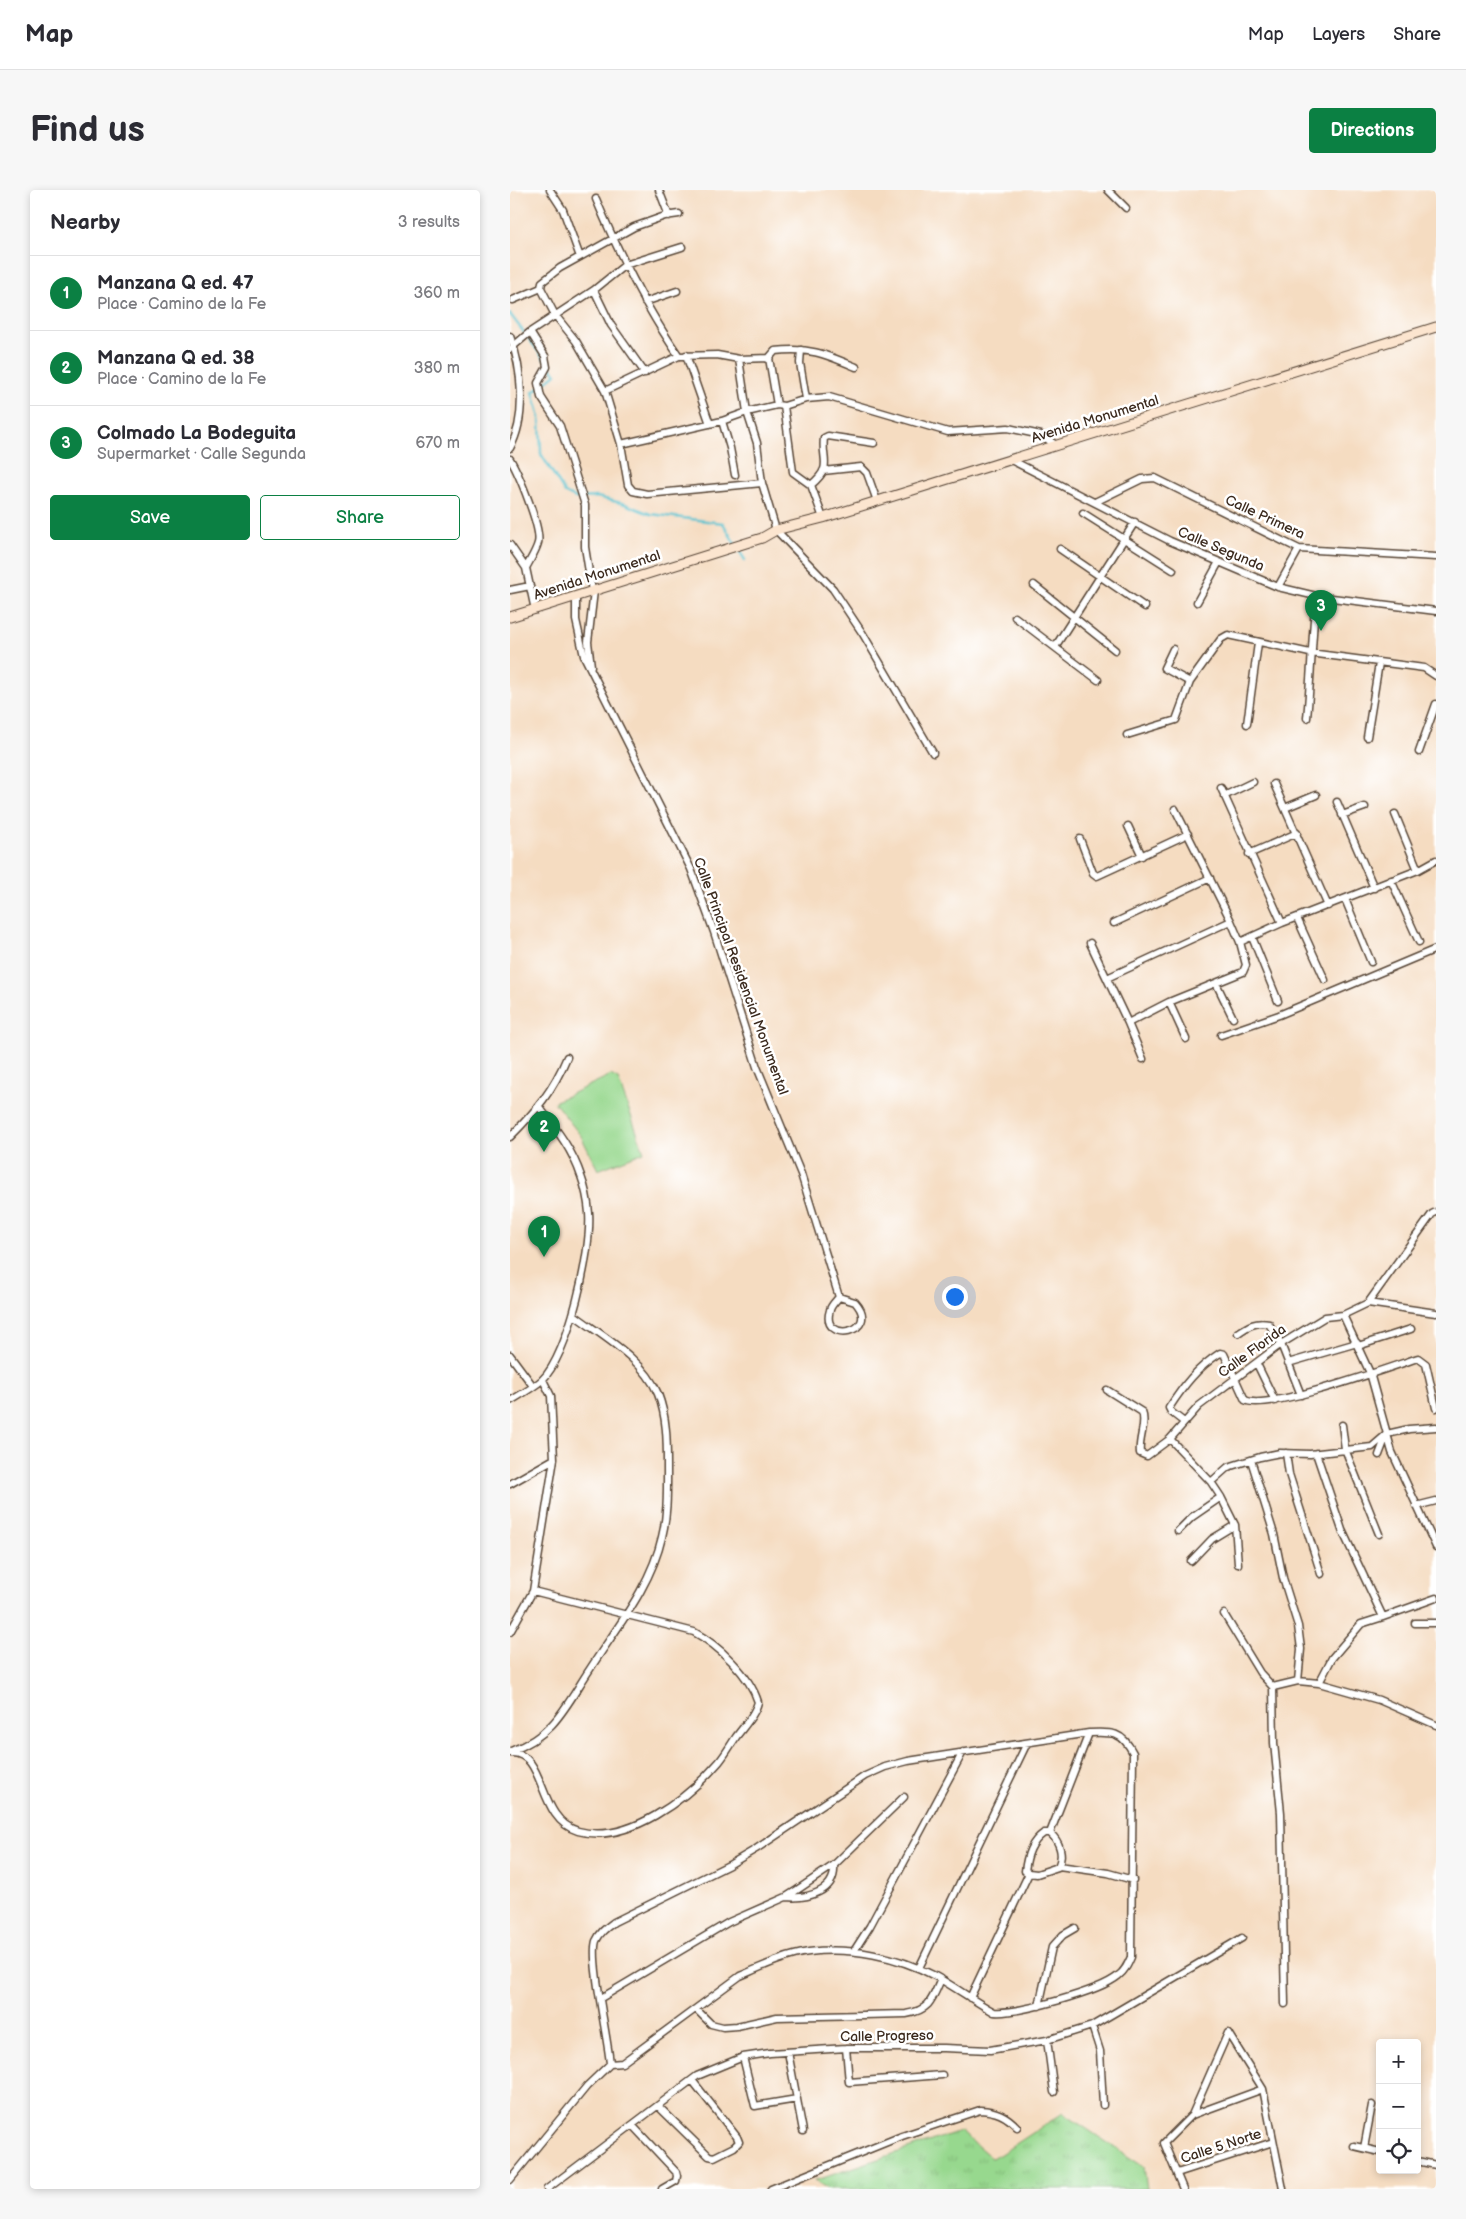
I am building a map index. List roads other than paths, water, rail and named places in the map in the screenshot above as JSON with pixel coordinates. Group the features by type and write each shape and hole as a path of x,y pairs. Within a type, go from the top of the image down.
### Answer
{"main road":[{"name":"Avenida Monumental","path":"510,617 762,538 776,530 823,518 1012,460 1436,327"}],"street":[{"path":"550,190 563,210 580,257"},
{"path":"659,190 669,216"},
{"path":"1108,190 1126,208"},
{"path":"596,199 625,265 655,321 683,355 710,424"},
{"path":"678,214 634,227 560,268 542,282 541,288 555,315 576,341 605,391 621,444 628,485 633,491 647,494 762,482"},
{"path":"513,346 529,332 594,290 625,265 682,246"},
{"path":"513,300 541,288"},
{"path":"594,290 611,325 645,373"},
{"path":"645,302 677,291"},
{"name":"Calle Principal Residencial Monumental","path":"529,332 545,356 547,367 538,383 541,397 560,426 585,504 585,547 593,591 589,625 589,655 592,675"},
{"path":"510,336 513,346 520,409 517,436 510,448"},
{"path":"801,350 800,363 806,399"},
{"path":"823,518 811,485 793,472 770,358 775,351 816,351 856,367"},
{"path":"605,391 683,355 716,355 739,359 770,358"},
{"path":"739,359 747,412 757,444 762,482 776,530 833,589 863,634 933,753"},
{"path":"621,444 722,421 747,412 806,399 829,397 948,432 1008,428 1042,435 1056,445"},
{"path":"722,421 735,475"},
{"path":"811,485 822,476 826,460 823,444 824,438 828,436 874,443"},
{"path":"510,459 533,513 538,531 539,542 526,568"},
{"name":"Calle Segunda","path":"1012,460 1170,541 1278,587 1316,596 1436,611"},
{"path":"823,471 861,467 868,473 877,501"},
{"name":"Calle Primera","path":"1095,502 1142,479 1155,478 1299,550 1436,557"},
{"path":"1083,513 1173,570"},
{"path":"1055,647 1135,522"},
{"path":"510,545 526,568 535,610"},
{"path":"1060,549 1145,607"},
{"path":"1278,587 1299,550"},
{"path":"1197,602 1219,562"},
{"path":"1034,585 1115,650"},
{"path":"510,590 530,586"},
{"name":"Calle Principal Residencial Monumental","path":"576,596 580,643 592,675 691,869 714,932 757,1067 801,1174 838,1297"},
{"path":"1307,718 1313,664 1310,652 1316,596"},
{"path":"1015,617 1098,680"},
{"path":"577,624 589,625"},
{"path":"1127,735 1176,720 1190,682 1224,636 1228,635 1310,652 1424,668 1436,676"},
{"path":"1247,724 1258,642"},
{"path":"1173,649 1164,668 1190,682"},
{"path":"1367,737 1379,663"},
{"path":"1419,752 1436,704"},
{"path":"1224,796 1253,782"},
{"path":"1274,784 1328,906"},
{"path":"1221,788 1249,854 1282,923"},
{"path":"1285,808 1316,796"},
{"path":"1337,802 1374,888"},
{"path":"1342,815 1365,806"},
{"path":"1128,1023 1169,1002 1243,972 1246,969 1240,942 1175,809"},
{"path":"1395,814 1418,870"},
{"path":"1128,826 1142,856"},
{"path":"1249,854 1297,833"},
{"path":"1080,840 1092,873 1097,876 1188,834"},
{"path":"1240,942 1282,923 1418,870 1436,860"},
{"path":"1114,923 1210,878"},
{"path":"1391,880 1419,942"},
{"path":"1345,899 1371,962"},
{"path":"1298,918 1325,980"},
{"path":"1107,978 1230,921"},
{"path":"1252,937 1278,1000"},
{"path":"1090,943 1143,1059"},
{"path":"1222,1035 1278,1015 1436,949"},
{"path":"1216,983 1233,1018"},
{"path":"1169,1002 1186,1039"},
{"path":"510,1137 540,1108 561,1073 567,1057"},
{"path":"510,1401 543,1380 554,1363 574,1314 588,1233 589,1214 587,1200 574,1157 540,1108"},
{"name":"Calle Florida","path":"1107,1390 1142,1412 1144,1418 1140,1434 1140,1453 1147,1456 1170,1439 1199,1406 1281,1344 1325,1317 1343,1315 1368,1303 1432,1214 1436,1212"},
{"path":"838,1297 855,1302 861,1312 860,1323 852,1331 837,1330 830,1322 829,1311 838,1297"},
{"path":"1368,1303 1436,1313"},
{"path":"510,1752 536,1740 553,1725 626,1614 646,1583 662,1537 667,1511 667,1431 658,1392 647,1375 623,1352 574,1314"},
{"path":"1343,1315 1370,1374 1392,1452 1436,1548"},
{"path":"1238,1333 1250,1325 1262,1322 1269,1324 1281,1344 1301,1396"},
{"path":"1288,1363 1411,1329"},
{"path":"1184,1422 1171,1412 1169,1408 1190,1377 1202,1364 1220,1353 1224,1354 1245,1400 1249,1403 1301,1396 1418,1358 1426,1364 1436,1408"},
{"path":"510,1355 534,1386"},
{"path":"1257,1364 1275,1401"},
{"path":"510,1632 533,1590 554,1459 551,1396 543,1380"},
{"path":"1342,1425 1345,1449 1379,1534"},
{"path":"1211,1482 1228,1467 1251,1460 1286,1453 1316,1453 1372,1447 1387,1434 1409,1429 1436,1427"},
{"path":"1378,1455 1387,1434"},
{"path":"1170,1439 1211,1482 1221,1497 1235,1525 1238,1564"},
{"path":"1286,1453 1289,1474 1321,1574"},
{"path":"1316,1453 1342,1530 1383,1617"},
{"path":"510,1484 554,1459"},
{"path":"1251,1460 1274,1534 1283,1578 1298,1626 1301,1649 1298,1681"},
{"path":"1178,1530 1192,1517 1221,1497"},
{"path":"1416,1506 1436,1501"},
{"path":"1191,1561 1212,1540 1235,1525"},
{"path":"510,1752 521,1754 532,1762 548,1802 556,1816 566,1826 589,1833 625,1830 655,1816 709,1773 721,1760 756,1708 758,1702 752,1688 725,1654 710,1641 685,1630 533,1590"},
{"path":"1319,1683 1332,1658 1361,1624 1436,1598"},
{"path":"1224,1614 1260,1674 1273,1687 1274,1743 1281,1813 1285,2004"},
{"path":"1416,1623 1436,1623"},
{"path":"1273,1687 1298,1681 1319,1683 1379,1700 1436,1726"},
{"path":"510,2180 587,2086 610,2064 622,2063 740,1976 762,1967 808,1952 854,1951 891,1959 919,1968 994,2012 1006,2013 1039,2006 1107,1983 1125,1969 1131,1957 1133,1753 1128,1743 1120,1736 1110,1732 1089,1734 963,1752 908,1761 885,1767 864,1776 750,1853 614,1922 601,1931 596,1943 595,1964 610,2064"},
{"path":"1050,1833 1089,1734"},
{"path":"919,1968 1027,1743"},
{"path":"854,1951 870,1926 963,1752"},
{"path":"601,1998 729,1922 786,1897 834,1866 904,1797"},
{"path":"1029,1873 1025,1870 1032,1845 1036,1838 1044,1833 1050,1833 1056,1839 1062,1855 1059,1866"},
{"path":"786,1897 800,1899 820,1892 832,1879 834,1866"},
{"path":"1029,1873 1043,1872 1059,1866 1133,1880"},
{"path":"970,1998 1029,1873"},
{"path":"1039,2006 1052,1948 1063,1935 1075,1928"},
{"name":"Calle Progreso","path":"547,2189 692,2080 743,2057 846,2048 990,2050 1048,2040 1092,2026 1242,1938"},
{"path":"696,2009 711,2024 723,2026 737,2026 778,2018 917,2013 932,2000 941,1980"},
{"path":"1092,2026 1100,2051 1103,2105"},
{"path":"1183,2189 1164,2143 1192,2115 1228,2033 1263,2089 1282,2189"},
{"path":"1048,2040 1054,2092"},
{"path":"846,2048 849,2082 942,2075"},
{"path":"788,2052 803,2131"},
{"path":"743,2057 755,2106 797,2099"},
{"path":"658,2106 709,2156 714,2157 734,2147 739,2142 736,2137 692,2080"},
{"path":"1192,2115 1263,2089"},
{"path":"1364,2148 1372,2105"},
{"path":"771,2189 902,2136 980,2110 994,2111 1008,2117 1017,2127"},
{"path":"632,2125 676,2172 676,2181 662,2189"},
{"name":"Calle 5 Norte","path":"1177,2173 1273,2142"},
{"path":"1354,2146 1376,2151"},
{"path":"1421,2162 1436,2165"}],"waterway":[{"path":"510,314 544,359"},
{"path":"549,365 556,374 533,392 540,417 541,454 565,493 575,498 597,497 625,504 650,514 723,523 735,544"},
{"path":"738,549 745,560"}],"place":[{"name":"Colmado La Bodeguita","path":"1321,631"},
{"name":"Manzana Q ed. 38","path":"544,1152"},
{"name":"Manzana Q ed. 47","path":"544,1257"}]}
